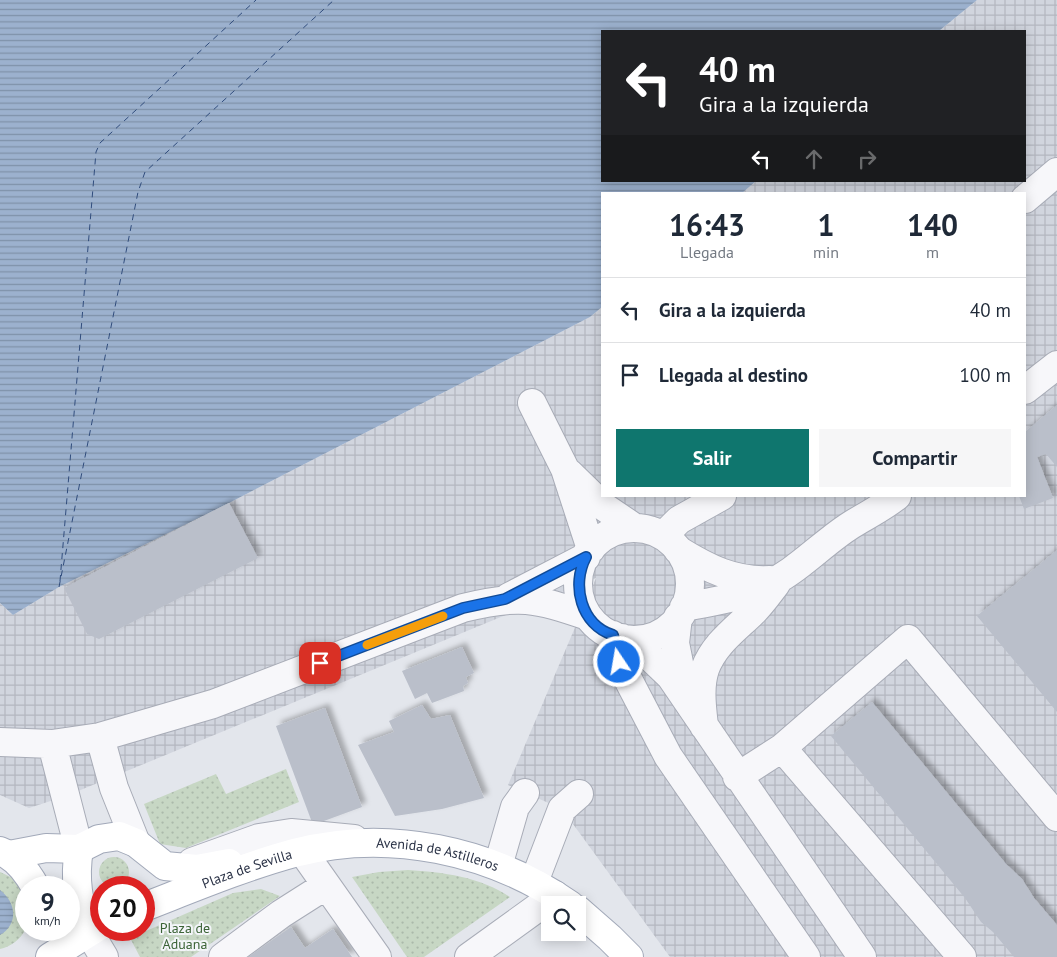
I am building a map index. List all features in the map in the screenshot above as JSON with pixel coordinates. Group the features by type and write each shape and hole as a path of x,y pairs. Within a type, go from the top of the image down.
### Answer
{"main road":[{"name":"Plaza de Sevilla","path":"4,853 46,848 79,850 109,836 126,837 152,855 214,867 269,852 298,853"},
{"name":"Avenida de Astilleros","path":"298,853 349,844 424,846 469,856 498,866 553,894"},
{"path":"79,850 75,878 80,909 90,922"},
{"name":"Plaza de Sevilla","path":"4,853 29,876"},
{"name":"Plaza de Sevilla","path":"155,903 298,853"},
{"path":"152,855 154,876"},
{"path":"586,917 629,957"},
{"path":"53,946 90,931"}],"street":[{"path":"1026,198 1057,172"},
{"path":"1026,371 1039,365 1057,351"},
{"path":"1026,389 1057,365"},
{"path":"532,404 565,469 588,553 578,578 578,591 588,616 597,626 648,655 671,677 737,777 862,957"},
{"path":"565,469 604,506 635,528"},
{"path":"670,543 679,520 720,497"},
{"path":"851,525 864,497"},
{"path":"618,637 650,637 663,632 682,612 747,594 780,577 851,525 876,512 896,497"},
{"path":"505,599 588,553 608,534 635,528 650,530 720,573 745,580 780,577"},
{"path":"670,543 688,570 690,584 675,643 679,672 688,702"},
{"path":"704,728 701,695 704,671 711,656 727,636 755,610 780,577"},
{"path":"0,742 52,744 100,737 213,704 463,608 505,599 535,599 588,616"},
{"path":"618,637 619,662 668,756 806,957"},
{"path":"737,777 782,748 908,639 1057,817"},
{"path":"100,737 110,777 152,855 291,833 337,836 375,844"},
{"path":"52,744 79,850"},
{"path":"782,748 962,957"},
{"path":"498,866 516,807 525,793"},
{"path":"469,957 553,894 562,809 579,794"},
{"path":"298,853 325,886 377,957"},
{"path":"223,957 281,914 325,886"},
{"path":"99,941 104,957"}],"shaded area":[{"path":"977,0 1057,0 1057,957 670,957 562,809 508,785 596,578 66,796 29,808 0,795 0,603 13,615 59,587 229,503 590,317 601,308 601,497 1026,497 1026,192 743,192 755,182 1026,182 1026,30 940,30"}],"green space":[{"path":"286,769 299,802 186,848 160,844 144,804 216,774 226,794"},
{"path":"108,858 120,858 128,866 128,876 100,876 100,866"},
{"path":"408,870 448,874 474,880 499,890 510,897 424,957 407,957 352,877 379,872"},
{"path":"0,872 15,880 15,941 0,949"},
{"name":"Plaza de Aduana","path":"261,889 280,896 191,957 140,957 132,941 155,941 155,927 233,893"}],"water":[{"path":"0,0 977,0 940,30 601,30 601,182 755,182 743,192 601,192 601,308 590,317 229,503 59,587 13,615 0,603"},
{"path":"0,890 12,907 13,919 6,930 0,935"}],"building":[{"path":"1057,405 1057,467 1046,454 1037,457 1053,498 1024,509 1019,497 1026,497 1026,431"},
{"path":"229,503 258,558 99,639 87,634 64,588"},
{"path":"1057,550 1057,712 977,616"},
{"path":"462,647 474,673 466,677 468,683 463,686 464,691 432,703 427,693 415,699 402,671"},
{"path":"872,702 1006,864 1022,879 1034,898 1057,925 1057,957 1014,957 993,932 981,922 965,898 831,736"},
{"path":"422,705 431,719 450,715 484,798 442,809 395,816 358,745 394,732 389,721"},
{"path":"325,708 362,807 313,825 276,726"},
{"path":"291,927 305,948 333,929 352,957 248,957"}],"ferry route":[{"path":"60,581 96,152 100,143 256,0"},
{"path":"59,587 138,192 145,172 334,0"}],"slow traffic":[{"path":"367,645 443,616"}],"route":[{"path":"320,663 463,608 505,599 586,557 578,578 578,591 582,604 588,616 597,626 613,635 619,662"}]}
